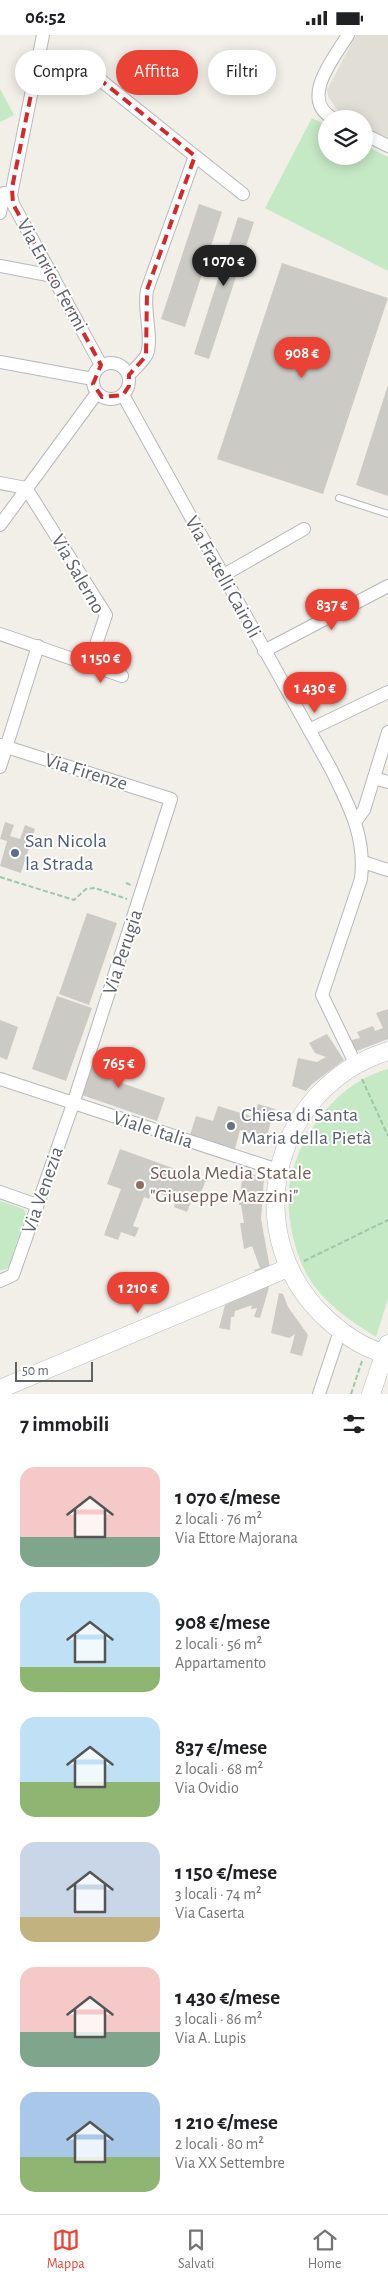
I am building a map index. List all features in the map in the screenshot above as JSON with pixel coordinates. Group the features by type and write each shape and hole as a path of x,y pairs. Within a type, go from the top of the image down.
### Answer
{"street":[{"name":"Via Enrico Fermi","path":"40,50 43,35"},
{"path":"322,110 319,106 318,90 348,35"},
{"path":"106,84 243,194"},
{"name":"Via Enrico Fermi","path":"29,95 5,194 53,276 101,365"},
{"path":"373,138 388,146"},
{"path":"129,375 120,365 108,363 101,365 95,371 93,379 97,393 109,399 122,395 129,386 129,375 146,356 149,346 145,302 147,290 195,156"},
{"path":"0,213 5,194"},
{"path":"0,266 53,276"},
{"path":"0,362 93,379"},
{"path":"0,525 97,393"},
{"name":"Via Fratelli Cairoli","path":"122,395 309,730 356,821 363,862 361,879 322,995 356,1065"},
{"path":"0,483 26,488"},
{"name":"Via Salerno","path":"26,488 106,615 89,665"},
{"path":"222,576 304,529"},
{"path":"264,651 388,587"},
{"path":"0,634 122,677"},
{"path":"0,767 3,746 38,646"},
{"path":"309,730 388,692"},
{"path":"356,821 364,810 388,732"},
{"name":"Via Firenze","path":"3,746 171,799"},
{"path":"374,778 388,782"},
{"name":"Via Perugia","path":"73,1104 171,799"},
{"path":"363,862 388,870"},
{"path":"371,1394 387,1351 366,1347 340,1331 318,1312 288,1269 278,1233 275,1202 278,1171 286,1145 298,1120 314,1099 334,1080 356,1065 388,1051"},
{"name":"Viale Italia","path":"0,1079 278,1171"},
{"name":"Via Venezia","path":"0,1281 13,1275 73,1104"},
{"path":"0,1192 37,1205"},
{"path":"0,1389 288,1269"},
{"path":"319,1394 340,1331"}],"lane":[{"path":"339,498 388,514"}],"path":[{"path":"0,877 74,900 86,889 95,888 139,903"},
{"path":"356,1065 388,1136"},
{"path":"288,1269 388,1220"},
{"path":"351,1394 366,1347"}],"highlighted area":[{"path":"38,60 88,70 195,156 147,290 146,356 129,375 129,386 123,395 102,397 93,384 101,365 13,204 12,188"}],"shaded area":[{"path":"356,35 388,35 388,139 373,131 373,110 337,110 328,96 327,90"}],"green space":[{"path":"0,89 14,115 0,122"},
{"path":"312,118 318,121 318,165 373,165 373,150 388,157 388,271 265,208"},
{"path":"388,1069 388,1299 376,1337 346,1317 328,1302 306,1273 297,1252 291,1229 289,1192 295,1163 312,1127 324,1111 353,1085"},
{"path":"0,1201 24,1209 26,1215 8,1268 0,1271"}],"building":[{"path":"199,204 222,212 185,327 161,319"},
{"path":"238,217 254,222 209,359 194,354"},
{"path":"282,263 388,298 323,494 217,459"},
{"path":"388,385 388,496 356,485"},
{"name":"San Nicola la Strada","path":"5,822 14,825 10,836 20,839 25,825 35,829 21,873 0,866 7,841 0,839"},
{"path":"87,913 117,923 89,1005 59,994"},
{"path":"57,996 92,1008 66,1081 32,1069"},
{"path":"388,1009 388,1039 354,1052 347,1041 360,1038 357,1032 373,1026 375,1031 383,1028 376,1013"},
{"path":"0,1020 18,1027 7,1060 0,1057"},
{"path":"327,1034 344,1060 312,1084 306,1091 292,1086 298,1058 317,1062 326,1057 315,1053 309,1043"},
{"path":"98,1050 125,1059 122,1068 118,1066 115,1077 111,1076 110,1079 165,1098 157,1121 82,1095"},
{"name":"Chiesa di Santa Maria della Pietà","path":"258,1104 275,1109 266,1138 240,1130 235,1149 190,1135 196,1116 213,1121 218,1106 254,1117"},
{"path":"120,1149 206,1180 200,1195 191,1192 189,1197 185,1195 183,1199 191,1202 187,1212 174,1207 175,1203 166,1200 167,1196 152,1191 149,1199 144,1197 133,1226 139,1228 135,1237 121,1232 118,1240 104,1235 121,1189 107,1184"},
{"path":"243,1171 264,1178 261,1219 270,1268 256,1274 254,1270 260,1268 252,1246 244,1249 240,1223 244,1223 241,1205 239,1205"},
{"path":"270,1284 260,1318 254,1317 257,1308 251,1309 252,1305 235,1311 234,1317 231,1317 230,1330 219,1328 225,1305"},
{"path":"279,1293 283,1294 288,1307 308,1335 302,1356 290,1353 295,1334 289,1338 271,1333"}],"place":[{"name":"San Nicola la Strada","path":"15,853"},
{"name":"Chiesa di Santa Maria della Pietà","path":"231,1126"},
{"name":"Scuola Media Statale \"Giuseppe Mazzini\"","path":"140,1185"}]}
